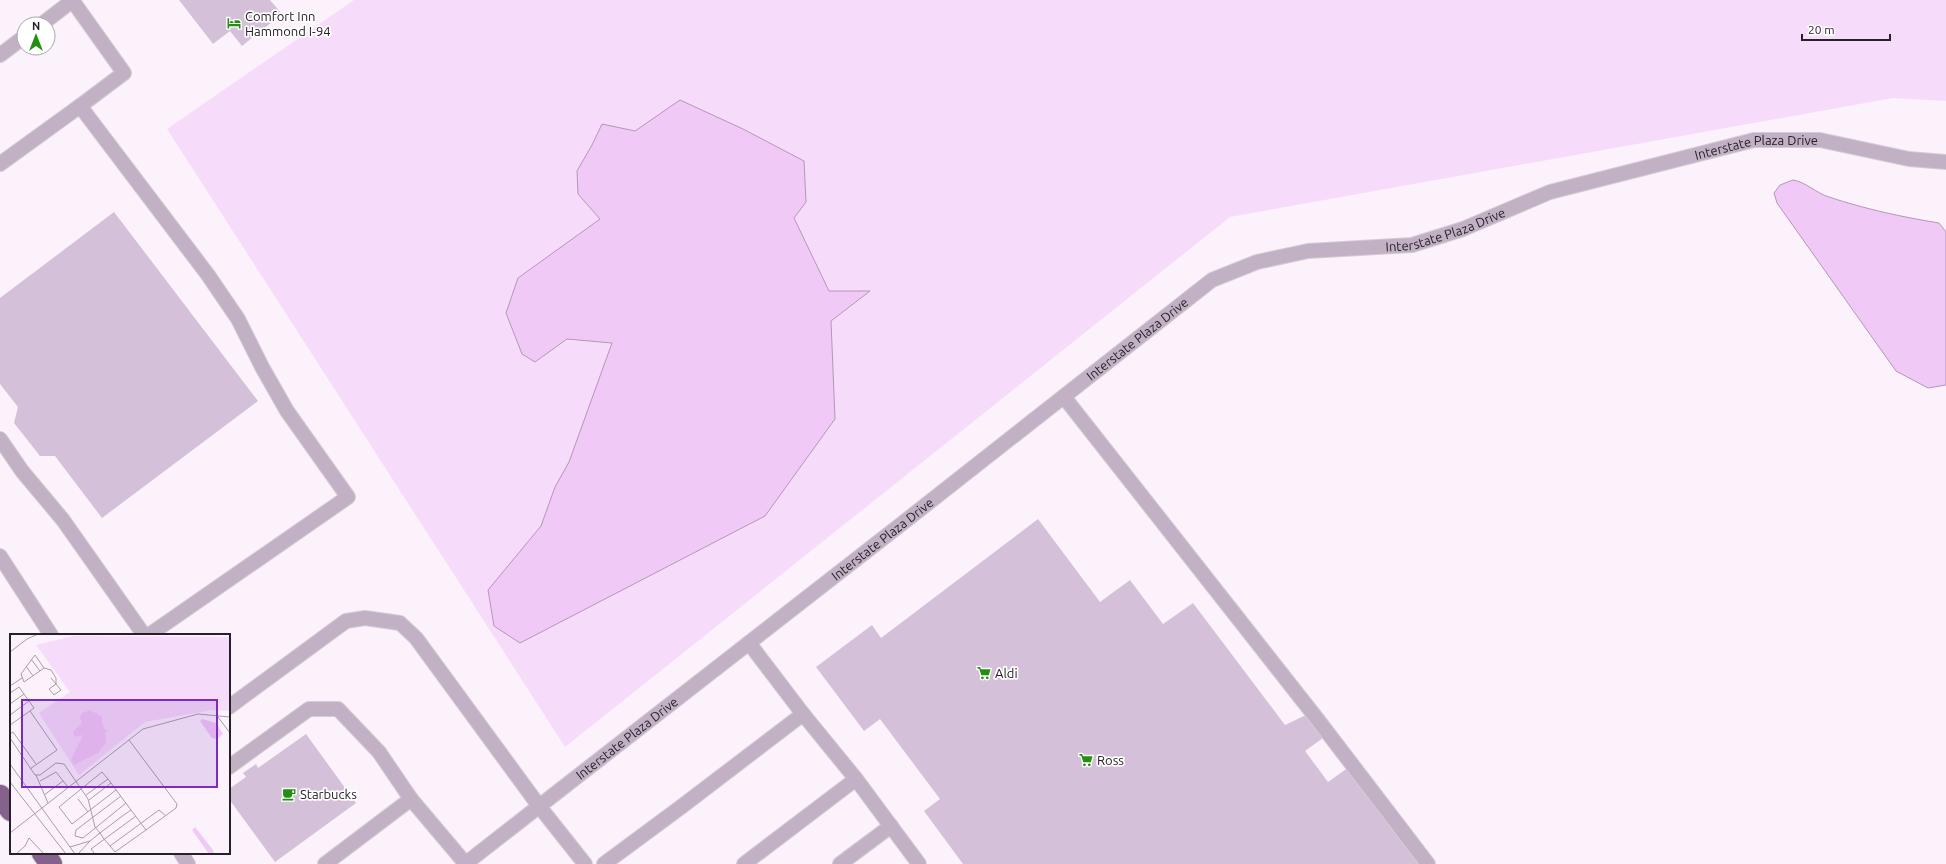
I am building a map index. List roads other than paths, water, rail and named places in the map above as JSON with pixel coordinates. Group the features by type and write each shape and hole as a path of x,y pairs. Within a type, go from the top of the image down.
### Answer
{"highway":[{"path":"0,796 10,809"},
{"path":"44,854 51,864"}],"lane":[{"path":"0,164 124,73 72,1 52,16"},
{"path":"0,55 16,43"},
{"path":"80,106 208,275 234,313 287,411 348,497 150,634"},
{"name":"Interstate Plaza Drive","path":"465,864 1212,280 1257,262 1308,251 1412,245 1463,229 1550,192 1754,140 1820,140 1909,159 1946,162"},
{"path":"1064,397 1313,714 1428,864"},
{"path":"0,439 22,471 63,520 143,634"},
{"path":"0,556 50,634"},
{"path":"230,706 346,621 365,618 400,624 416,638 539,806 585,864"},
{"path":"749,643 803,714 856,779 918,864"},
{"path":"230,765 309,709 338,709 379,752 411,799 465,864"},
{"path":"604,864 682,808 803,714"},
{"path":"744,864 856,779"},
{"path":"325,864 411,799"},
{"path":"840,864 891,826"},
{"path":"182,854 188,864"}],"place":[{"name":"Comfort Inn Hammond I-94","path":"234,23"},
{"name":"Aldi","path":"984,673"},
{"name":"Ross","path":"1086,760"},
{"name":"Starbucks","path":"289,794"}]}
